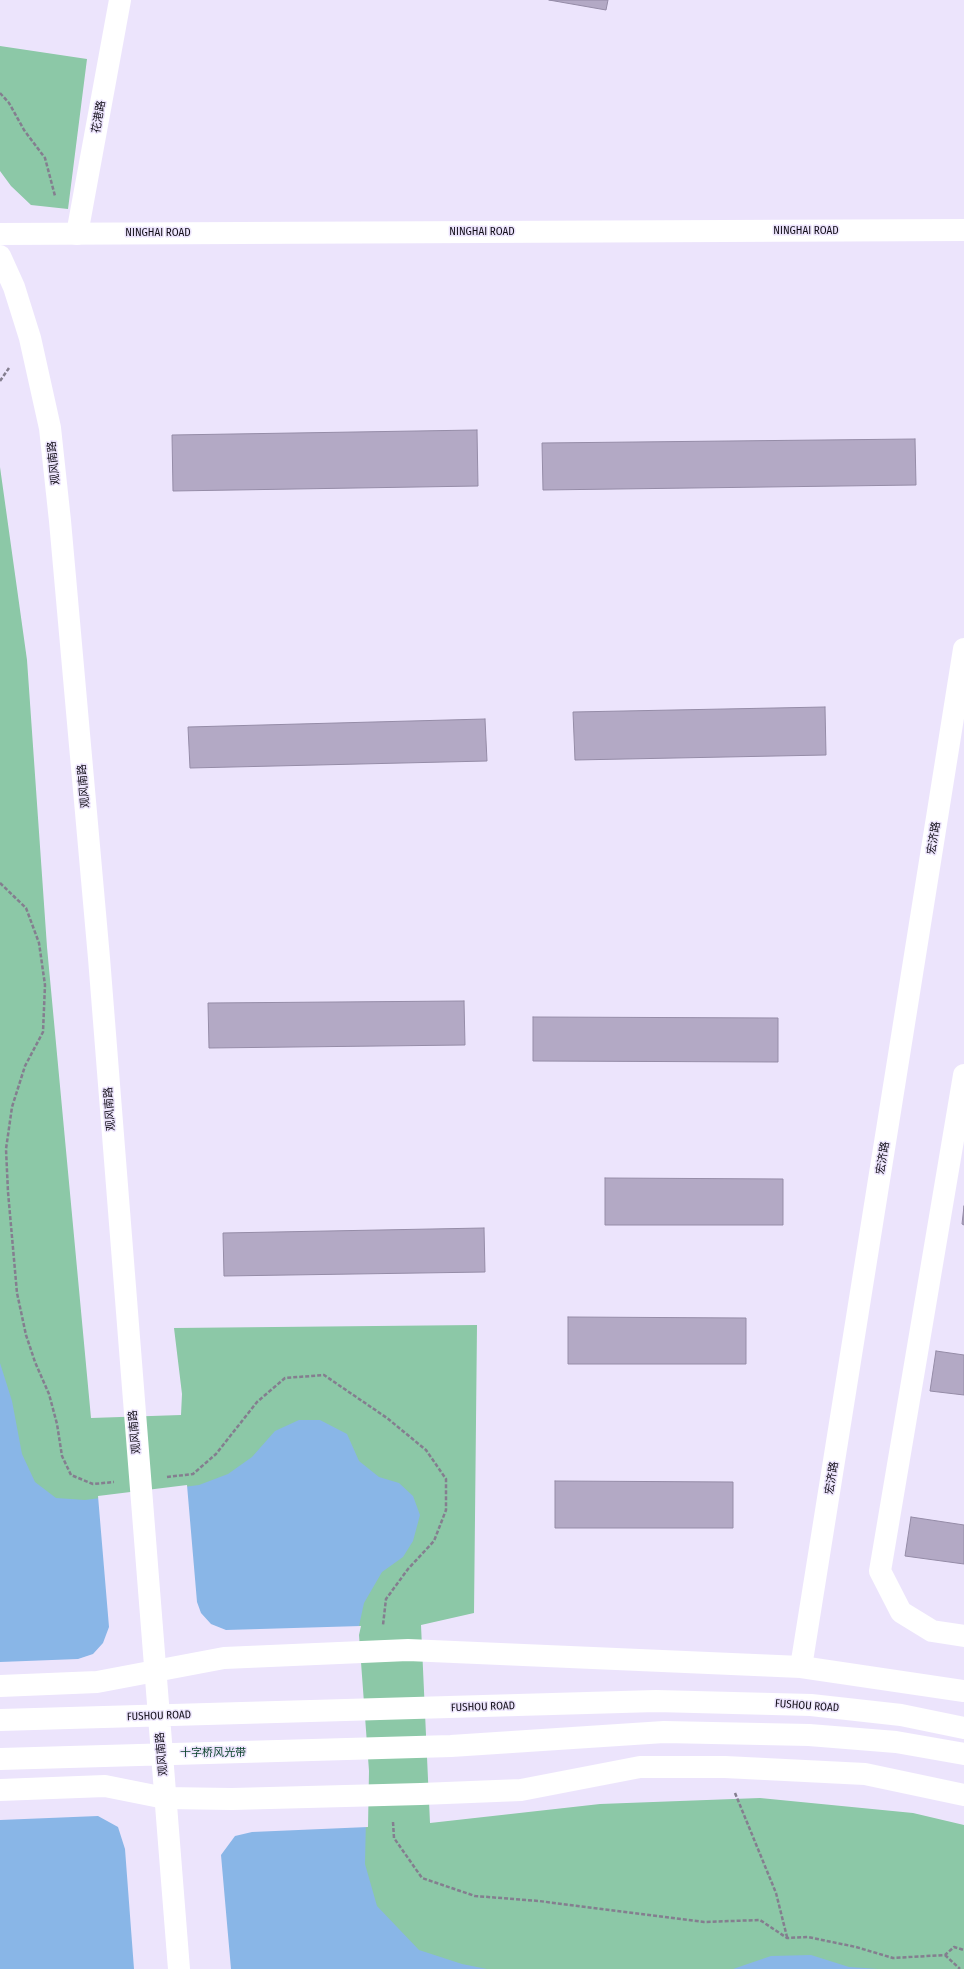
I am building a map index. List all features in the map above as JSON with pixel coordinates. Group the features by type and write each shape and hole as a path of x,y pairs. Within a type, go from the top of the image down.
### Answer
{"street":[{"name":"花港路","path":"69,234 120,0"},
{"name":"NINGHAI ROAD","path":"0,234 964,230"},
{"name":"观风南路","path":"0,256 14,287 30,338 50,428 60,521 99,958 179,1969"},
{"name":"宏济路","path":"801,1667 964,649"},
{"path":"964,1075 880,1571 901,1612 932,1631 964,1636"},
{"path":"0,1686 97,1682 224,1658 408,1650 801,1667 964,1691"},
{"name":"FUSHOU ROAD","path":"0,1720 656,1701 812,1705 901,1715 964,1728"},
{"path":"0,1759 451,1746 672,1732 809,1734 896,1742 964,1754"},
{"path":"0,1790 105,1786 165,1798 232,1799 421,1794 521,1790 640,1767 725,1767 865,1774 964,1795"}],"path":[{"path":"0,93 9,103 24,130 45,158 69,234"},
{"path":"0,883 26,908 39,943 45,985 44,1032 25,1066 12,1107 6,1149 8,1192 17,1293 26,1335 35,1362 49,1394 57,1424 62,1456 71,1475 93,1484 116,1481"},
{"path":"162,1477 193,1474 216,1454 257,1402 285,1378 324,1375 387,1418 426,1450 446,1479 446,1510 434,1541 408,1569 386,1599 383,1627"},
{"path":"725,1767 776,1893 787,1938"},
{"path":"393,1814 394,1838 422,1878 475,1896 539,1901 704,1922 760,1920 787,1938 808,1937 856,1947 893,1958 945,1955 954,1947 964,1950"},
{"path":"945,1955 960,1969"}],"green space":[{"path":"0,46 87,59 68,209 31,205 11,186 0,171"},
{"name":"十字桥风光带","path":"0,467 27,660 47,947 91,1418 181,1415 182,1394 174,1328 477,1325 474,1613 421,1625 430,1823 600,1804 760,1798 913,1813 964,1825 964,1969 0,1969"}],"water":[{"path":"0,1363 12,1401 22,1454 35,1482 56,1498 85,1500 199,1485 228,1474 252,1457 275,1431 299,1420 320,1420 347,1434 359,1461 379,1477 399,1483 413,1496 420,1515 413,1541 403,1557 382,1572 364,1603 357,1635 367,1771 365,1864 377,1906 419,1950 462,1964 487,1969 0,1969"},
{"path":"811,1955 849,1967 878,1969 733,1969 771,1956"}],"pier":[{"path":"187,1485 197,1602 201,1613 211,1624 226,1630 361,1626 359,1635 369,1771 368,1827 252,1832 235,1836 221,1855 231,1969 134,1969 125,1849 118,1827 98,1816 0,1820 0,1662 78,1659 93,1654 103,1643 109,1627 98,1496"}],"building":[{"path":"549,0 608,0 606,10"},
{"path":"477,430 478,486 173,491 172,435"},
{"path":"915,439 916,485 543,490 542,443"},
{"path":"825,707 826,755 575,760 573,712"},
{"path":"485,719 487,761 190,768 188,727"},
{"path":"464,1001 465,1045 209,1048 208,1003"},
{"path":"533,1017 778,1018 778,1062 533,1061"},
{"path":"605,1178 783,1179 783,1225 605,1225"},
{"path":"964,1206 964,1225 962,1224"},
{"path":"484,1228 485,1272 224,1276 223,1233"},
{"path":"568,1317 746,1318 746,1364 568,1364"},
{"path":"936,1351 964,1355 964,1395 930,1391"},
{"path":"555,1481 733,1482 733,1528 555,1528"},
{"path":"911,1517 964,1525 964,1564 905,1556"}]}
